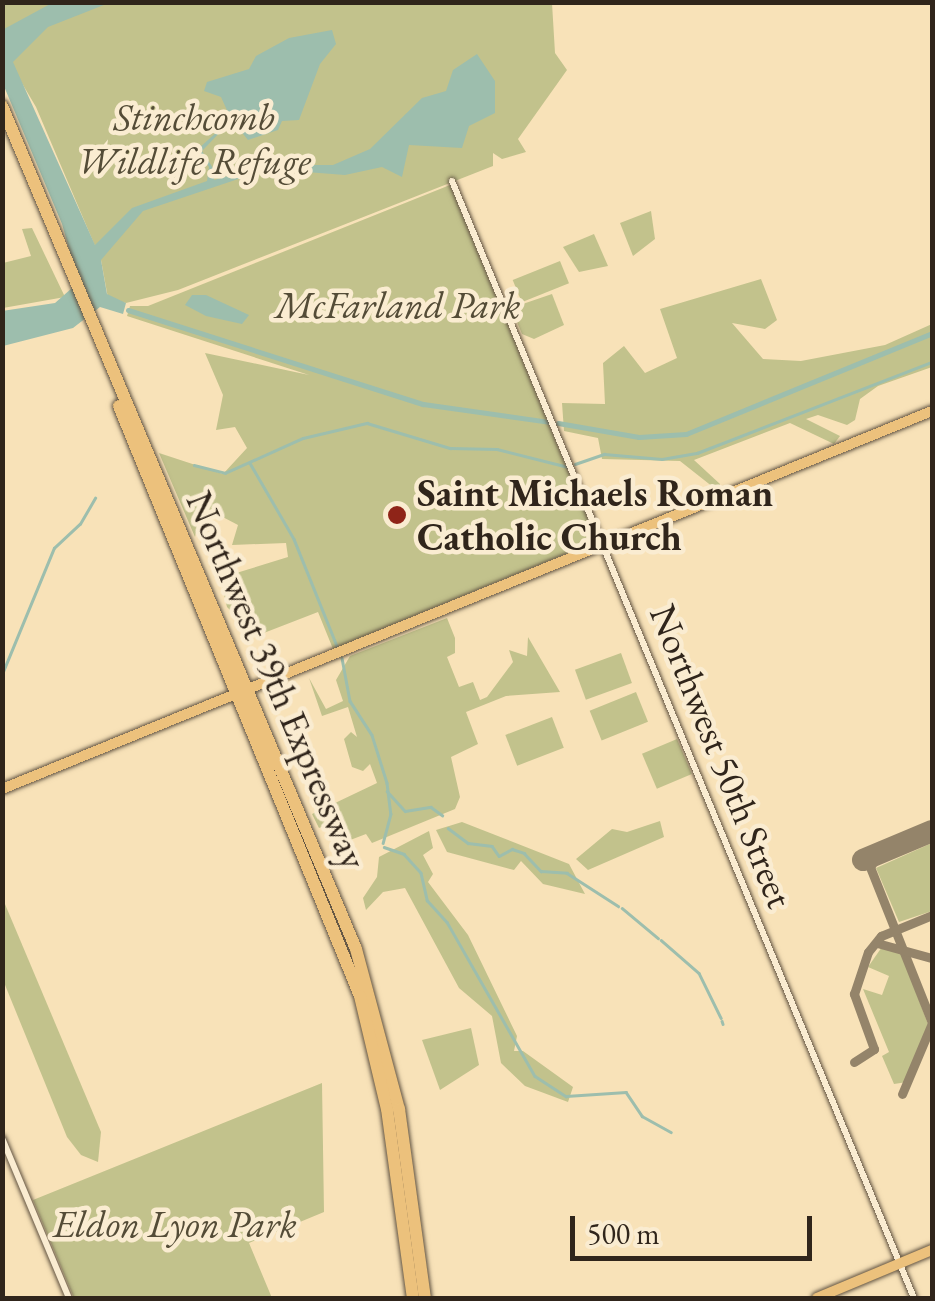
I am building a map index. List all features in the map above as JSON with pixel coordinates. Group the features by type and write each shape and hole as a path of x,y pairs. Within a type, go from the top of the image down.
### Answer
{"highway":[{"name":"Northwest 39th Expressway","path":"2,106 41,210"},
{"name":"Northwest 39th Expressway","path":"2,126 243,692 388,1052 411,1238 425,1298"},
{"name":"Northwest 39th Expressway","path":"411,1238 412,1298"}],"main road":[{"path":"2,789 932,411"},
{"path":"817,1298 932,1250"}],"street":[{"name":"Northwest 50th Street","path":"452,181 914,1298"},
{"path":"2,1138 69,1298"}],"green space":[{"name":"Stinchcomb Wildlife Refuge","path":"2,3 552,3 555,53 567,70 518,139 526,152 502,159 493,153 493,166 178,290 126,303 108,298 101,260 36,107 3,51"},
{"name":"McFarland Park","path":"450,185 597,541 333,649 318,612 256,636 227,607 220,578 288,557 286,543 232,545 238,525 217,514 200,514 195,537 159,453 223,474 247,448 235,427 216,430 223,395 205,353 309,375 127,316 130,306 148,306"},
{"path":"651,211 655,239 633,256 620,223"},
{"path":"32,228 65,297 3,308 3,263 31,256 22,229"},
{"path":"594,234 608,266 579,272 563,247"},
{"path":"560,261 569,283 522,302 513,280"},
{"path":"761,279 777,320 765,329 732,323 763,359 801,361 885,345 932,324 932,367 878,386 860,399 855,420 847,425 818,415 806,419 840,436 834,444 790,423 694,460 720,484 718,491 680,461 602,459 598,438 564,431 562,403 605,404 603,363 624,346 645,373 677,358 660,309"},
{"path":"552,294 564,325 534,339 522,334 511,308"},
{"path":"447,618 455,638 455,653 447,657 459,687 473,682 480,700 487,697 513,662 509,650 527,656 528,637 560,692 506,696 466,712 478,744 451,757 460,797 455,809 372,843 366,834 345,842 333,822 319,828 312,814 377,783 370,764 363,771 352,767 344,739 351,732 357,737 348,707 322,716 309,678 326,709 343,701 336,680 350,656"},
{"path":"621,653 632,683 586,700 575,670"},
{"path":"636,692 648,722 602,740 590,711"},
{"path":"552,717 564,748 517,766 505,735"},
{"path":"677,739 692,774 657,789 642,754"},
{"path":"660,821 664,837 588,870 576,859 612,829 627,832"},
{"path":"462,822 569,864 585,894 543,884 521,861 514,870 447,852 436,830"},
{"path":"429,831 433,848 423,855 433,874 428,882 468,935 517,1036 514,1051 523,1051 573,1087 568,1102 525,1086 501,1063 492,1016 459,988 405,888 383,892 366,910 363,898 377,877 379,857"},
{"path":"932,843 932,911 899,922 876,868"},
{"path":"2,897 101,1132 98,1162 81,1155 67,1137 3,980"},
{"path":"884,944 901,953 928,1024 907,1082 894,1084 882,1056 889,1052 863,989 882,995 889,976 868,967"},
{"path":"471,1028 479,1065 440,1090 422,1040"},
{"name":"Eldon Lyon Park","path":"322,1083 324,1212 249,1243 272,1298 74,1298 33,1200"}],"shaded area":[{"path":"52,3 109,3 48,27 13,62 95,245 132,208 207,181 209,167 197,150 231,119 221,97 204,91 207,82 249,69 256,56 289,38 332,30 336,44 320,64 299,120 282,121 278,130 248,140 235,124 225,127 202,151 213,168 214,180 267,165 333,165 370,149 422,98 446,91 453,70 477,54 495,81 495,113 469,126 462,148 409,145 402,177 382,167 345,175 268,169 143,211 101,260 107,294 126,303 123,314 100,307 73,328 3,346 2,311 55,303 72,288 73,263 62,224 3,84 4,29"},
{"path":"192,295 206,295 249,315 242,324 206,316 185,305"}],"waterway":[{"path":"128,310 423,404 549,422"},
{"path":"558,423 639,437 686,434 932,333"},
{"path":"575,464 604,454 662,459 697,453 932,362"},
{"path":"194,465 225,473 303,438 367,423 450,448 497,449 568,467"},
{"path":"250,463 294,539 337,646"},
{"path":"2,674 54,548 80,524 95,498"},
{"path":"342,658 350,701 372,735 387,783 391,814 383,843"},
{"path":"387,791 405,811 431,807 442,815"},
{"path":"448,828 468,843 492,846 499,856 512,849 524,853 541,871 567,873 618,906"},
{"path":"384,847 404,854 421,873 427,900 447,922 535,1076 566,1096 626,1092 642,1116 671,1132"},
{"path":"622,908 658,938"},
{"path":"661,940 699,973 721,1018"}],"taxiway":[{"path":"880,852 870,867 932,1023 902,1094"},
{"path":"854,1062 874,1049 854,994 868,952 881,936 932,915"},
{"path":"877,943 932,958"}],"runway":[{"path":"863,860 932,831"}],"place":[{"name":"Saint Michaels Roman Catholic Church","path":"397,515"}]}
